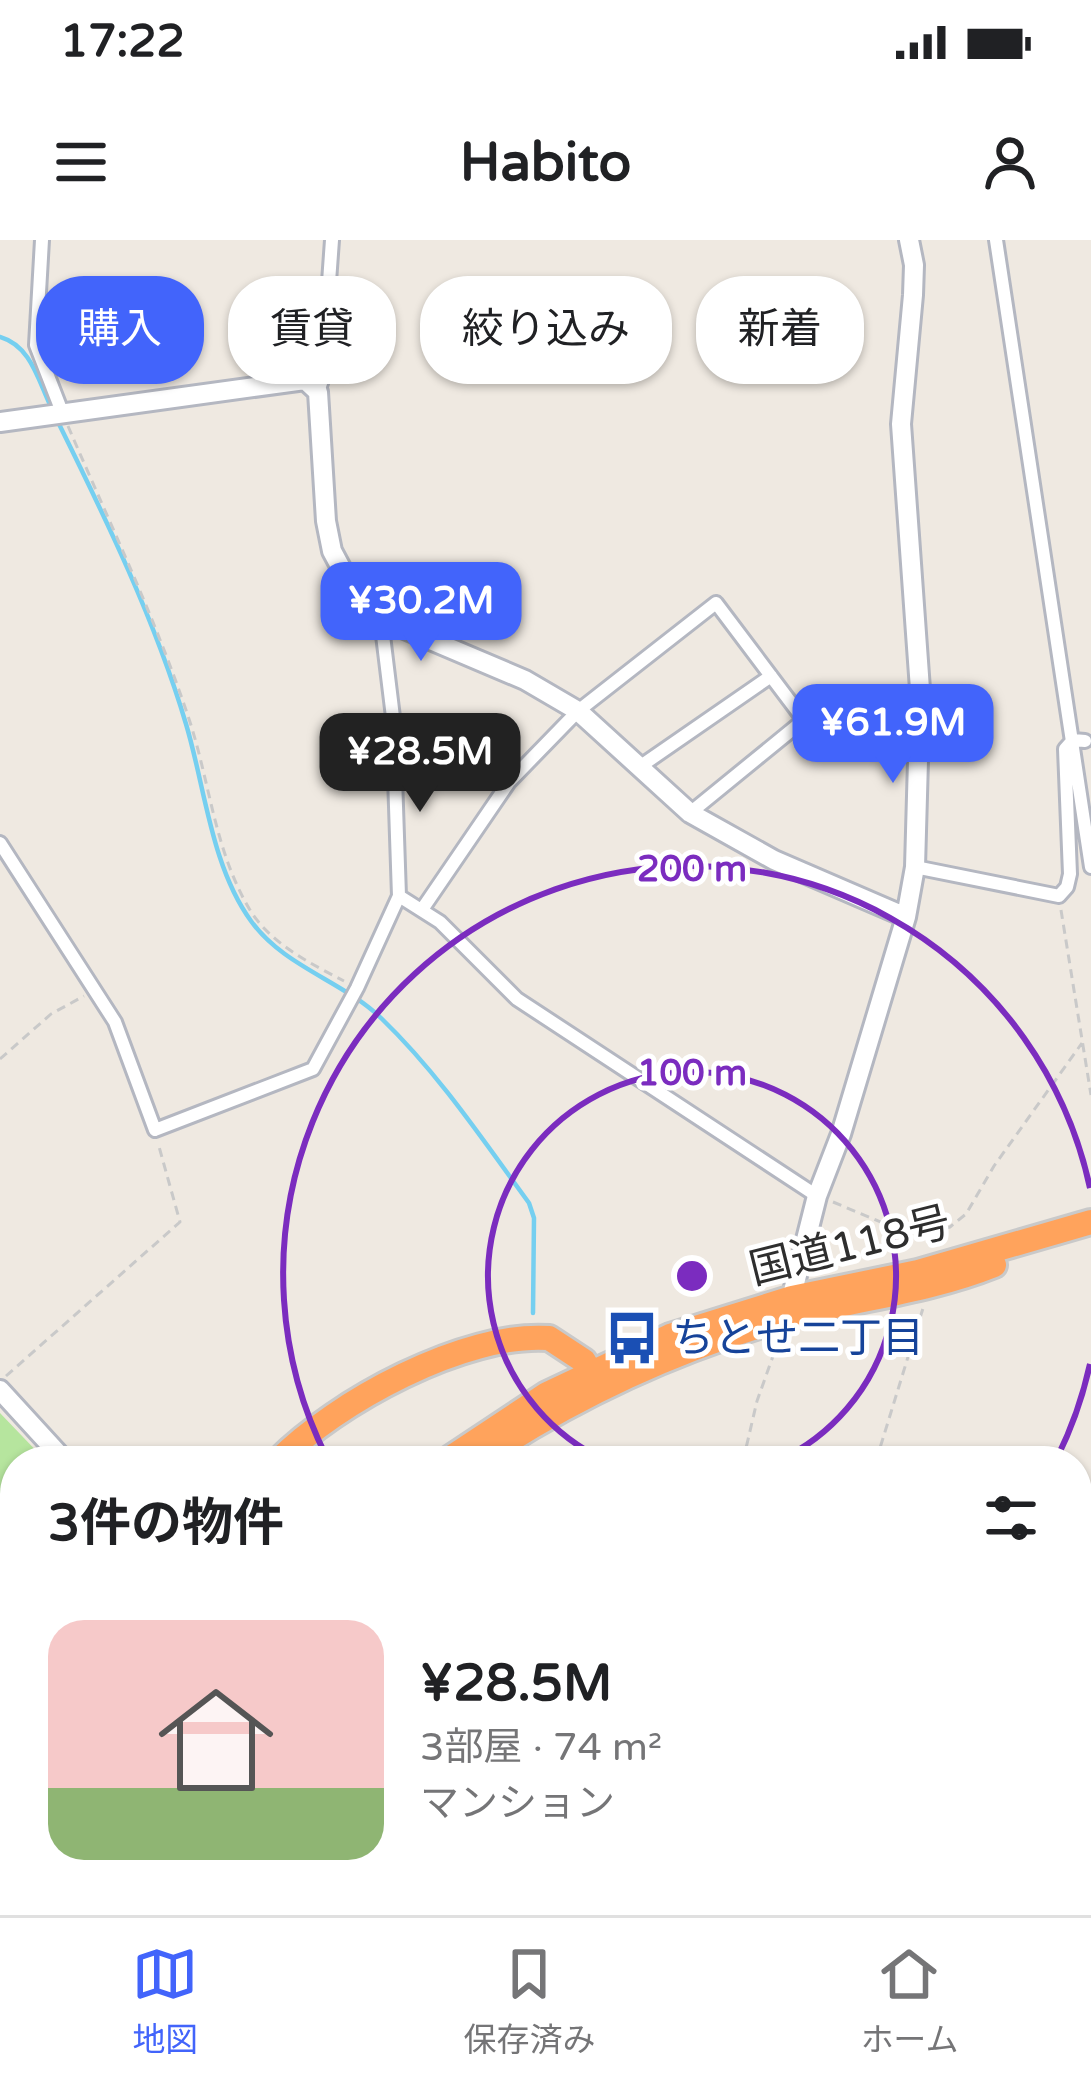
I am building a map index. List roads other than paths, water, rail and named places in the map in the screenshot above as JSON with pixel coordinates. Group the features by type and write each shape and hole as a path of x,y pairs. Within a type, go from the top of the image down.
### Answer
{"highway":[{"name":"国道118号","path":"469,1446 547,1394 685,1351 788,1308 959,1279 1090,1222"},
{"path":"295,1446 355,1402 463,1353 519,1339 549,1338 584,1361 596,1381"},
{"name":"国道118号","path":"499,1446 596,1381"}],"street":[{"path":"43,240 36,345 55,412"},
{"path":"332,240 318,392 326,521 332,551 381,620 525,680 578,711 690,813 774,860 906,917"},
{"path":"788,1308 817,1196 842,1134 906,917 916,867 920,689 902,424 914,280 909,240"},
{"path":"996,240 1079,741 1091,867"},
{"path":"0,422 293,380 305,380 318,392"},
{"path":"424,908 509,782 578,711 716,603 804,720 690,813"},
{"path":"0,843 115,1022 155,1130 313,1070 399,896 393,717 381,620"},
{"path":"638,768 771,676"},
{"path":"916,867 1059,896 1070,874 1065,749 1079,741"},
{"path":"399,896 424,908 517,999 817,1196"},
{"path":"0,1385 52,1446"}],"waterway":[{"path":"0,337 26,356 51,407"},
{"path":"58,422 160,647 186,724 218,851 238,899 251,921 280,950 367,1006 403,1040 529,1203 534,1218 533,1313"}],"place":[{"name":"ちとせ二丁目","path":"632,1338"}]}
